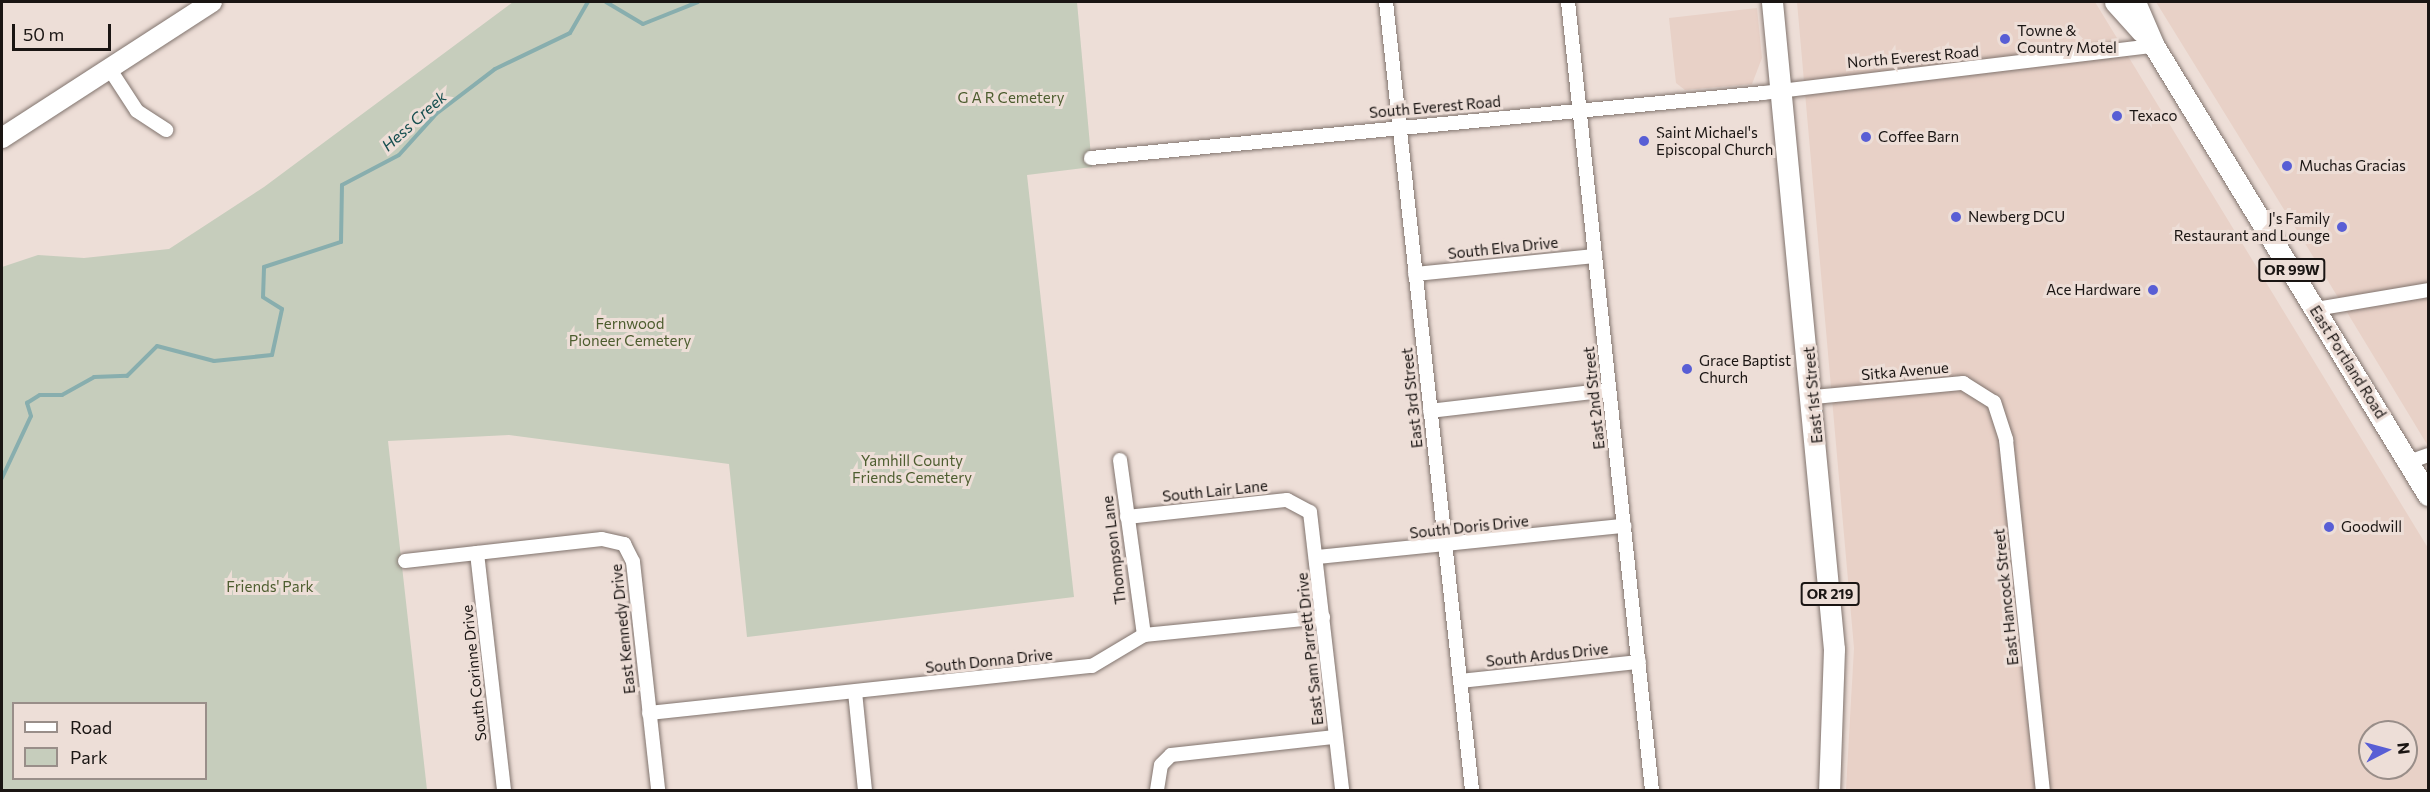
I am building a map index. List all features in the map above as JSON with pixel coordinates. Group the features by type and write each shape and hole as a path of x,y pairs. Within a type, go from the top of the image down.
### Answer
{"main road":[{"path":"2,138 212,2"},
{"name":"East 1st Street","path":"1772,2 1814,397 1834,649 1829,790"},
{"name":"East Portland Road","path":"2115,2 2154,46"},
{"name":"East Portland Road","path":"2135,2 2154,46 2316,309 2419,458 2428,495"}],"street":[{"name":"East 3rd Street","path":"1386,2 1472,790"},
{"name":"East 2nd Street","path":"1568,2 1652,790"},
{"name":"North Everest Road","path":"1782,90 2154,46"},
{"path":"109,68 136,111 166,130"},
{"name":"South Everest Road","path":"1091,158 1782,90"},
{"name":"South Elva Drive","path":"1415,274 1595,256"},
{"path":"2316,309 2428,290"},
{"name":"Sitka Avenue","path":"1814,397 1963,383 1994,402"},
{"path":"1430,411 1609,390"},
{"name":"East Hancock Street","path":"1994,402 2006,440 2043,790"},
{"name":"Thompson Lane","path":"1120,460 1144,635"},
{"name":"South Lair Lane","path":"1127,516 1287,500 1305,506"},
{"name":"East Sam Parrett Drive","path":"1305,506 1313,520 1342,790"},
{"name":"South Doris Drive","path":"1317,557 1445,547 1624,526"},
{"name":"East Kennedy Drive","path":"405,561 602,539 624,544 633,562 658,790"},
{"name":"South Corinne Drive","path":"477,552 504,790"},
{"name":"South Donna Drive","path":"649,713 1092,666 1144,635 1323,617"},
{"name":"South Ardus Drive","path":"1460,681 1639,662"},
{"path":"855,692 866,790"},
{"path":"1157,790 1161,765 1171,755 1335,737"}],"shaded area":[{"path":"1797,2 2095,2 2428,548 2428,790 1846,790 1854,648"},
{"path":"2156,2 2428,2 2428,446 2322,271"},
{"path":"1757,8 1762,58 1752,84 1685,90 1676,83 1669,18"}],"green space":[{"path":"513,2 1077,2 1092,167 1027,175 1074,597 747,637 729,464 509,435 388,441 427,790 2,790 2,267 38,255 84,258 169,249 264,187"}],"waterway":[{"name":"Hess Creek","path":"2,478 31,416 27,403 40,395 62,395 94,377 127,376 157,346 214,361 272,355 282,309 263,297 264,267 341,242 342,185 399,155 436,114 495,69 570,33 588,2"},
{"name":"Hess Creek","path":"606,2 643,24 698,2"}],"place":[{"name":"Towne & Country Motel","path":"2005,39"},
{"name":"Texaco","path":"2117,116"},
{"name":"Coffee Barn","path":"1866,137"},
{"name":"Saint Michael's Episcopal Church","path":"1644,141"},
{"name":"Muchas Gracias","path":"2287,166"},
{"name":"Newberg DCU","path":"1956,217"},
{"name":"J's Family Restaurant and Lounge","path":"2342,227"},
{"name":"Ace Hardware","path":"2153,290"},
{"name":"Grace Baptist Church","path":"1687,369"},
{"name":"Goodwill","path":"2329,527"}],"park label":[{"name":"G A R Cemetery","path":"1011,98"},
{"name":"Fernwood Pioneer Cemetery","path":"630,332"},
{"name":"Yamhill County Friends Cemetery","path":"912,468"},
{"name":"Friends' Park","path":"270,587"}]}
